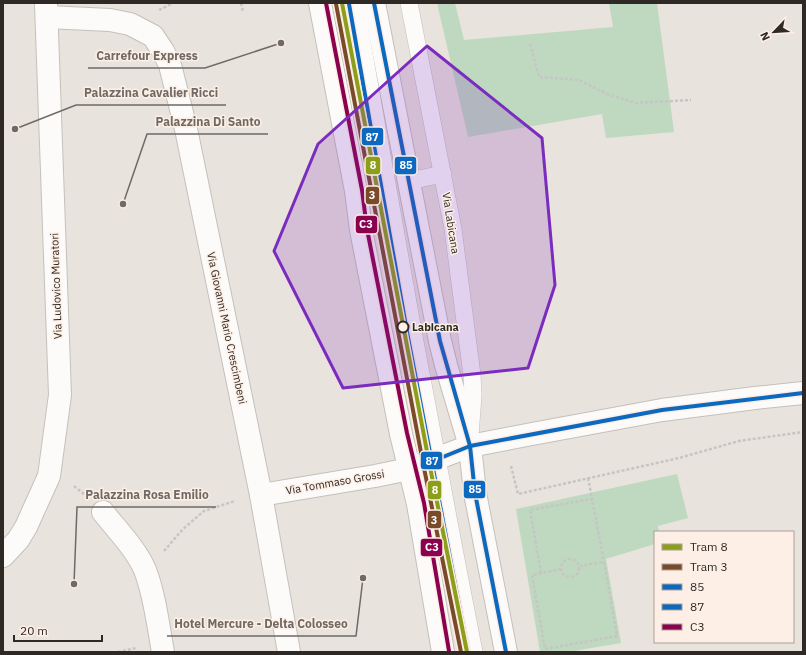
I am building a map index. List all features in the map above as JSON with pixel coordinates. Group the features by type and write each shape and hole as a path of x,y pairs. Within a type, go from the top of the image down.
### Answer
{"street":[{"path":"320,3 356,191 361,230 409,468 418,504 443,652"},
{"name":"Via Labicana","path":"374,3 443,353 470,446 475,493 506,652"},
{"name":"Via Giovanni Mario Crescimbeni","path":"46,10 130,24 153,36 170,65 186,129 261,495 289,652"},
{"name":"Via Ludovico Muratori","path":"3,556 18,540 26,527 49,476 60,394 46,10"},
{"path":"409,468 470,446 532,434 662,410 803,393"},
{"name":"Via Tommaso Grossi","path":"261,495 375,476 409,468"},
{"path":"103,512 133,550 145,570 152,594 163,652"}],"lane":[{"path":"355,3 413,331 440,458 474,652"},
{"name":"Via Labicana","path":"409,3 453,228 472,375 473,395 470,446"},
{"path":"409,181 442,174"},
{"path":"435,416 440,458"}],"path":[{"path":"241,3 243,12"},
{"path":"530,44 539,77 579,80 607,94 636,102 691,100"},
{"path":"511,466 518,494 678,458 739,441 803,432"},
{"path":"561,570 532,575 545,649 618,636 588,478"},
{"path":"70,482 82,492"},
{"path":"541,573 530,510 592,499"},
{"path":"162,554 177,535 204,511 230,502"},
{"path":"568,559 574,559 580,566 579,571 572,577 567,577 561,570 564,561 568,559"},
{"path":"580,566 604,562"},
{"path":"118,652 137,648"}],"highlighted area":[{"path":"427,46 542,138 555,285 528,368 343,388 274,251 318,144"}],"green space":[{"path":"437,3 455,3 464,40 613,27 609,3 657,3 674,132 606,138 602,114 468,137"},
{"path":"677,474 688,518 658,526 659,531 654,531 654,544 606,559 621,643 568,652 540,652 516,509"}],"tram line":[{"name":"8","path":"342,3 429,462 467,652"},
{"name":"3","path":"336,4 423,463 461,652"}],"transit line":[{"name":"C3","path":"326,3 362,190 367,229 407,433 424,503 449,651"},
{"name":"85","path":"374,3 440,341 470,446 475,493 506,652"},
{"name":"87","path":"349,4 407,332 468,652"},
{"name":"85","path":"438,459 470,446 662,410 803,393"}],"place":[{"name":"Carrefour Express","path":"281,43"},
{"name":"Palazzina Cavalier Ricci","path":"15,129"},
{"name":"Palazzina Di Santo","path":"123,204"},
{"name":"Labicana","path":"403,327"},
{"name":"Hotel Mercure - Delta Colosseo","path":"363,578"},
{"name":"Palazzina Rosa Emilio","path":"74,584"}]}
